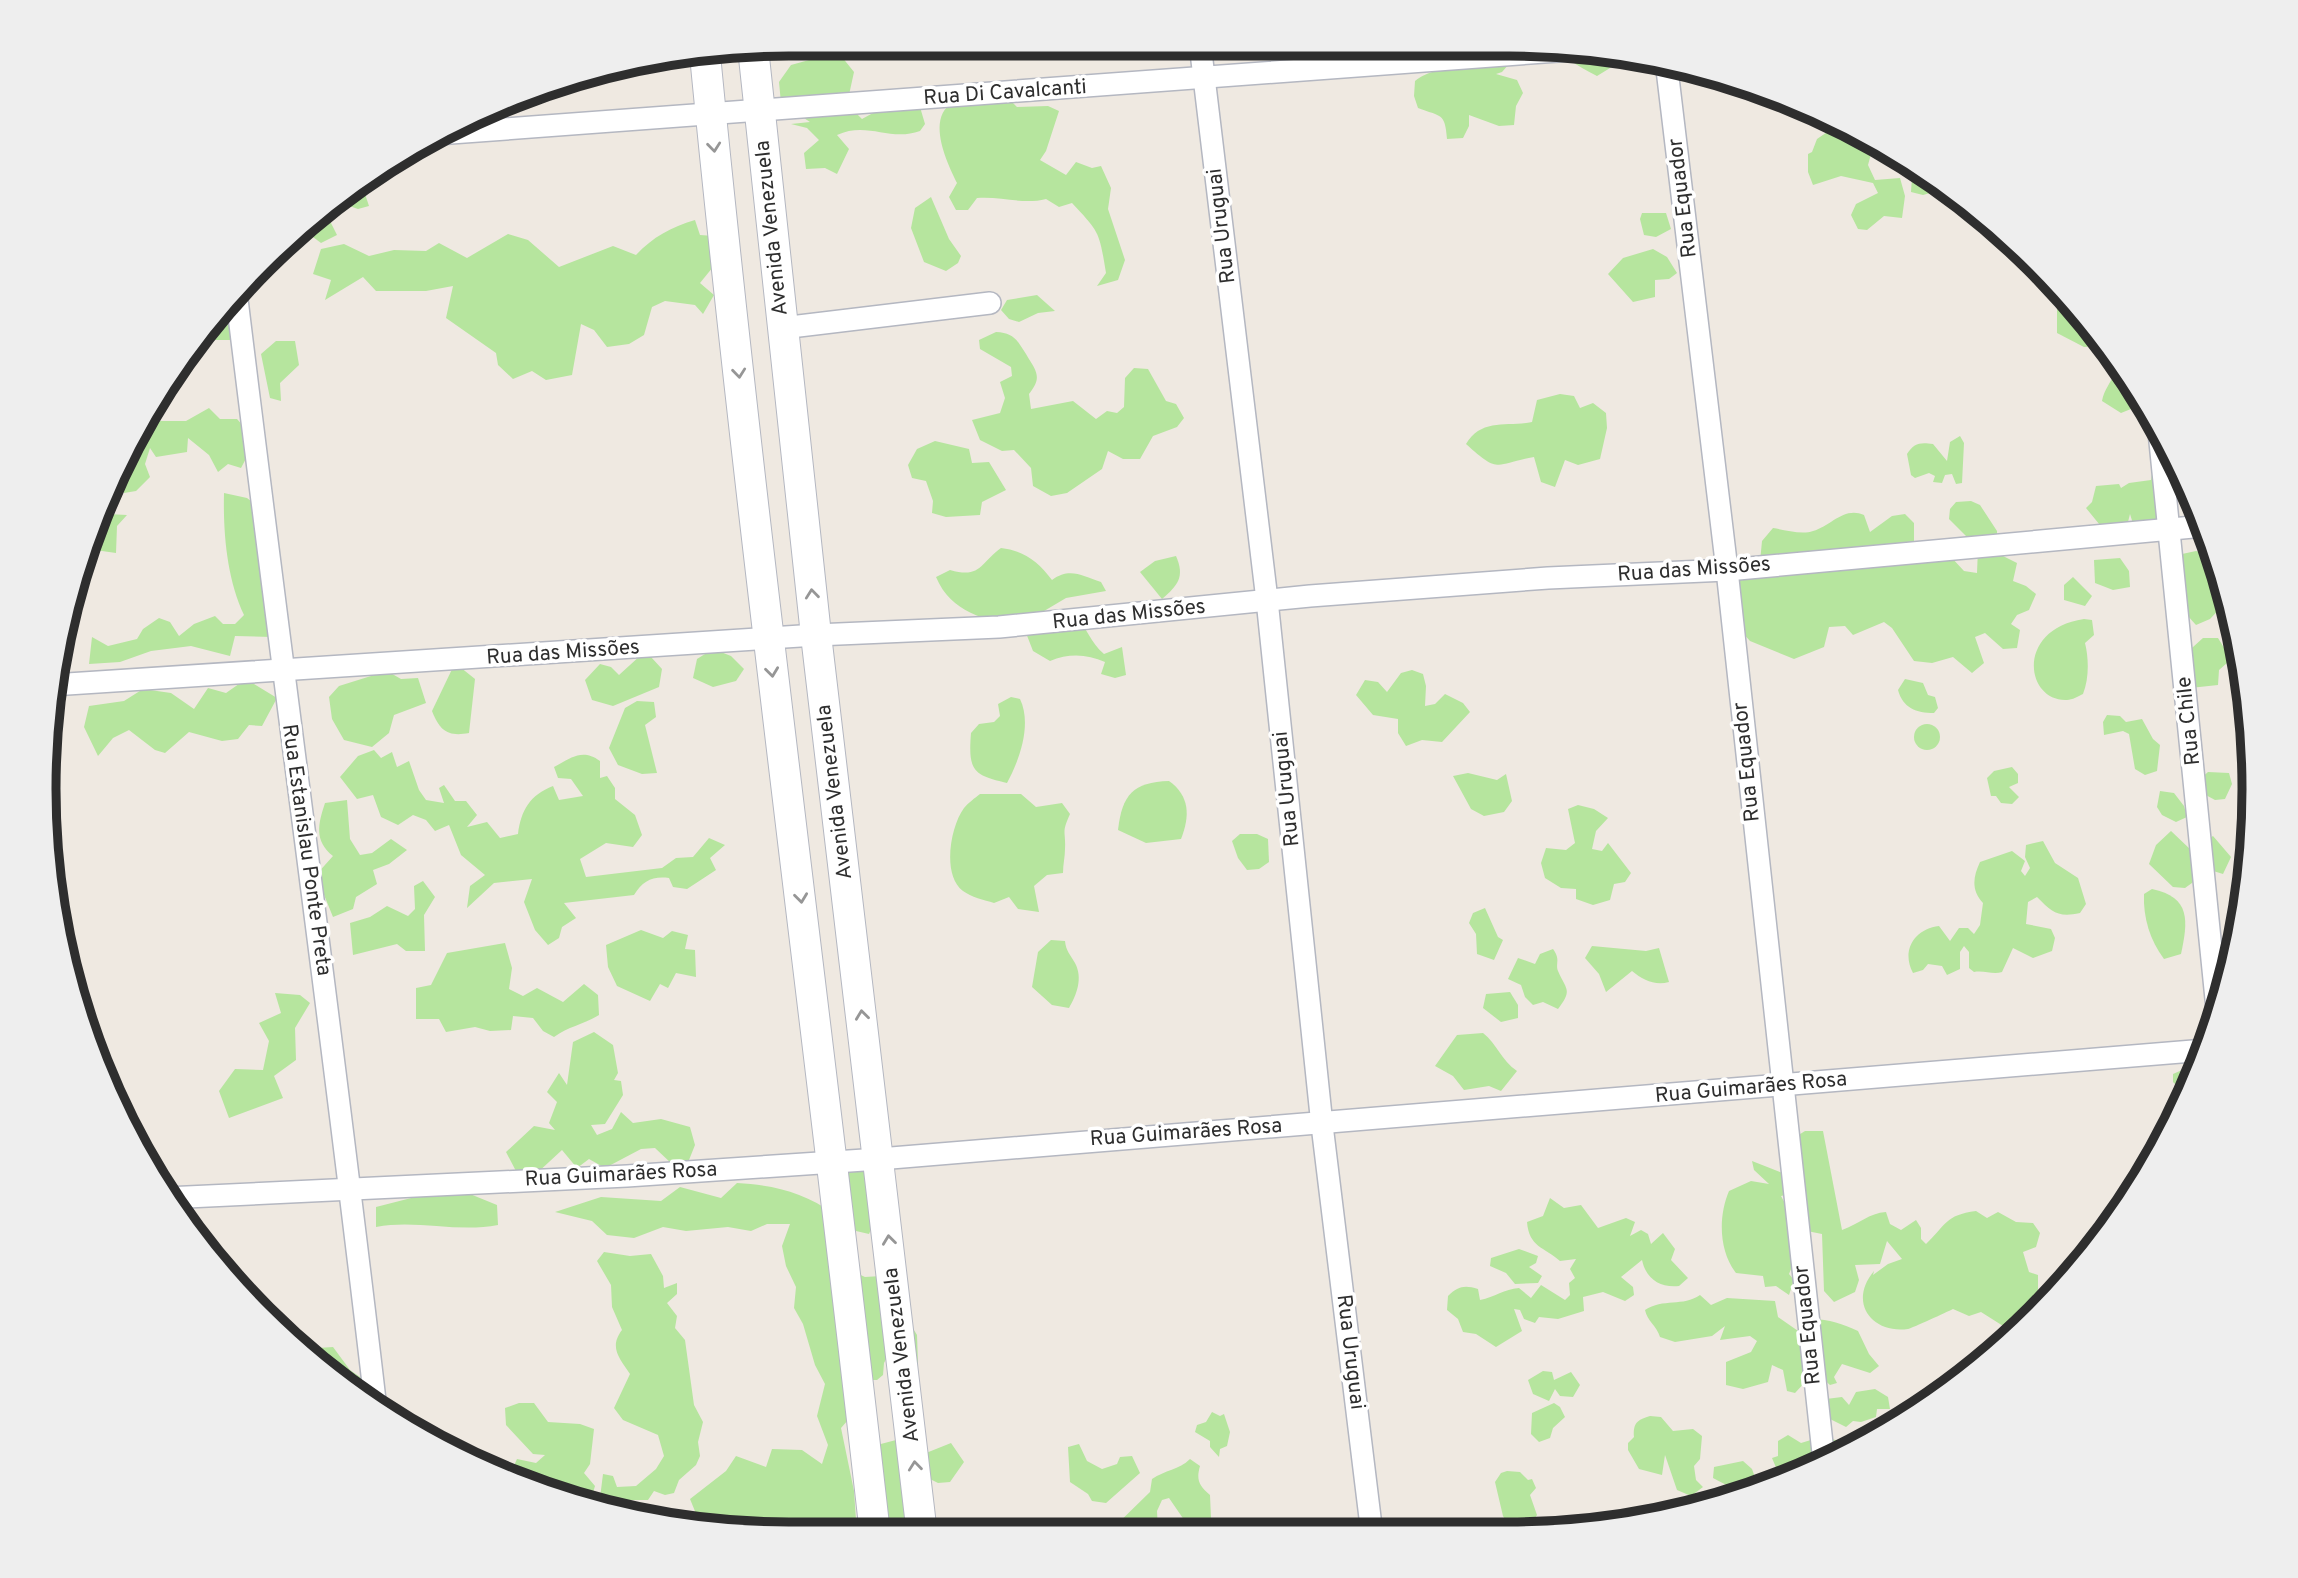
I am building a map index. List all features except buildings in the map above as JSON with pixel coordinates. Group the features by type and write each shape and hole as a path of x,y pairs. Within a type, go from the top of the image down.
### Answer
{"main road":[{"name":"Avenida Venezuela","path":"754,57 816,635 921,1522"},
{"path":"706,61 768,640 834,1162 873,1522"},
{"path":"863,1431 911,1426"}],"street":[{"name":"Rua Uruguai","path":"1201,56 1267,600 1322,1125 1371,1522"},
{"name":"Rua Di Cavalcanti","path":"465,132 889,98 1493,56"},
{"name":"Rua Equador","path":"1669,74 1727,570 1823,1451"},
{"path":"782,328 990,303"},
{"name":"Rua Estanislau Ponte Preta","path":"238,306 282,671 351,1189 374,1393"},
{"name":"Rua Chile","path":"2162,457 2215,986"},
{"name":"Rua das Missões","path":"63,684 816,635 1024,625 1267,600 1508,580 1727,570 2193,527"},
{"name":"Rua Guimarães Rosa","path":"181,1197 627,1176 879,1159 1202,1130 1322,1125 2193,1051"}],"green space":[{"path":"1454,56 1516,56 1502,72 1496,74 1517,80 1523,93 1516,106 1514,125 1499,126 1469,115 1469,126 1463,138 1447,139 1443,120 1418,108 1414,96 1415,81 1426,74 1461,62"},
{"path":"820,57 842,57 854,72 847,104 862,119 893,102 920,107 925,124 920,131 909,134 858,130 837,135 849,149 837,174 825,168 806,169 804,153 819,140 807,128 791,124 810,122 781,103 779,82 791,65"},
{"path":"1566,59 1617,64 1597,76"},
{"path":"1003,93 1017,107 1048,106 1059,111 1046,151 1040,160 1066,175 1076,162 1092,168 1101,166 1111,188 1108,209 1125,260 1118,280 1097,286 1106,273 1100,240 1093,227 1072,203 1059,207 1046,199 1029,201 977,198 968,210 956,210 949,197 957,183 941,141 941,118 945,109 954,102"},
{"path":"1830,130 1874,153 1871,154 1868,165 1875,180 1900,178 1905,196 1902,218 1884,216 1867,230 1858,229 1851,215 1856,204 1878,193 1873,183 1841,176 1813,185 1808,172 1808,154 1812,152 1817,139"},
{"path":"1912,177 1933,192 1923,195 1911,192"},
{"path":"364,192 369,206 358,209 346,205"},
{"path":"931,197 949,239 961,256 958,263 946,271 924,262 911,228 915,208"},
{"path":"1642,213 1666,213 1671,229 1656,237 1644,235 1640,219"},
{"path":"329,219 337,235 321,243 310,235"},
{"path":"695,220 700,235 714,236 713,267 700,283 714,295 703,314 695,305 665,301 652,307 644,335 629,344 607,347 594,330 581,324 572,375 546,380 532,371 513,379 498,365 496,353 446,318 453,286 426,291 376,291 363,277 325,300 331,280 313,274 321,249 344,244 369,256 394,250 426,251 439,243 467,258 508,234 528,240 559,267 613,246 636,255 663,233"},
{"path":"1653,249 1667,257 1677,273 1669,279 1655,280 1655,297 1633,302 1608,274 1623,258"},
{"path":"1037,295 1055,311 1038,313 1019,322 1009,319 1001,310 1007,300"},
{"path":"2057,303 2093,346 2084,347 2057,333"},
{"path":"232,313 240,340 210,340"},
{"path":"996,332 1014,338 1035,370 1036,383 1029,394 1031,409 1073,401 1096,419 1107,411 1117,413 1124,407 1125,378 1134,368 1148,369 1166,401 1176,404 1184,418 1177,427 1153,436 1140,459 1123,459 1108,451 1102,469 1067,493 1051,496 1033,486 1031,468 1014,450 1002,451 980,440 972,420 1000,413 1005,398 1000,382 1012,376 1011,367 980,349 979,340"},
{"path":"276,341 295,341 299,365 280,383 281,401 270,398 261,354"},
{"path":"2113,375 2131,403 2131,409 2121,413 2102,401"},
{"path":"1560,394 1574,396 1580,408 1593,403 1606,413 1607,428 1600,459 1578,465 1565,460 1555,487 1541,482 1534,457 1492,464 1466,444 1479,430 1487,427 1532,422 1537,400"},
{"path":"209,408 220,419 237,419 245,428 251,449 241,468 228,464 218,472 209,455 188,438 187,452 156,457 150,448 145,464 150,477 136,491 124,493 123,484 153,423 186,421"},
{"path":"1960,436 1964,443 1962,483 1956,484 1952,474 1945,475 1942,483 1933,482 1935,476 1929,473 1915,478 1911,475 1907,454 1915,445 1933,444 1947,461 1950,442"},
{"path":"935,441 969,449 972,463 989,462 1006,490 982,502 980,515 946,517 932,513 933,501 926,481 912,478 908,465 917,449"},
{"path":"2156,449 2179,494 2161,510 2152,525 2134,527 2130,514 2128,522 2117,530 2104,530 2086,508 2092,502 2096,486 2119,484 2121,488 2129,483 2151,480"},
{"path":"224,493 247,498 265,512 272,637 235,636 230,656 191,646 151,651 120,662 89,664 92,637 108,646 137,639 143,629 159,618 170,622 179,636 194,624 215,616 223,624 235,624 244,615 227,556"},
{"path":"1971,501 1980,505 1997,531 1997,553 2017,563 2013,581 2036,594 2029,610 2017,615 2011,624 2020,630 2017,648 2003,649 1985,633 1975,637 1984,663 1972,673 1953,657 1932,663 1914,661 1892,628 1884,622 1853,635 1845,626 1829,627 1824,647 1794,659 1750,641 1741,631 1733,580 1760,562 1762,541 1773,528 1809,532 1820,529 1844,515 1857,513 1864,515 1870,532 1892,516 1905,514 1914,523 1914,552 1951,557 1964,571 1977,573 1978,548 1949,519 1950,509 1956,502"},
{"path":"110,514 127,515 117,526 116,553 96,550"},
{"path":"1001,548 1030,558 1052,580 1070,573 1101,582 1106,591 1066,598 1034,617 1075,614 1104,654 1122,647 1126,675 1115,678 1101,674 1105,662 1091,657 1071,656 1050,661 1033,651 1026,633 962,608 943,590 936,577 950,570 974,571"},
{"path":"2196,551 2203,553 2219,609 2210,619 2196,625 2187,615 2182,554"},
{"path":"1176,556 1180,575 1162,599 1140,572 1155,561"},
{"path":"2120,558 2129,571 2130,587 2113,590 2095,583 2094,560"},
{"path":"2073,577 2092,596 2085,606 2064,600 2064,585"},
{"path":"2084,619 2092,620 2094,635 2085,643 2088,669 2083,694 2069,700 2053,698 2042,690 2036,678 2034,664 2037,650 2046,636 2062,625"},
{"path":"2203,638 2218,638 2226,651 2227,663 2219,670 2218,685 2190,688 2183,656"},
{"path":"713,649 731,656 744,669 736,681 713,687 693,678 697,659"},
{"path":"641,655 651,657 662,669 659,687 613,706 592,700 585,680 600,664 611,667 619,675"},
{"path":"455,663 475,679 469,733 455,734 446,731 432,711"},
{"path":"1412,670 1423,674 1426,686 1425,706 1435,704 1445,694 1463,703 1470,712 1442,742 1422,740 1406,746 1398,733 1398,719 1373,715 1356,695 1365,680 1378,682 1387,692 1401,673"},
{"path":"387,671 401,679 418,678 426,703 394,715 389,733 372,747 344,740 332,719 329,697 339,686"},
{"path":"246,679 277,698 262,726 249,725 238,739 222,741 189,732 165,753 155,750 129,730 113,738 98,756 84,727 89,706 124,701 143,689 171,693 194,709 208,688 226,693"},
{"path":"1905,679 1923,683 1928,695 1935,697 1938,708 1934,713 1921,712 1903,701 1898,690"},
{"path":"1011,697 1020,699 1025,730 1020,752 1007,783 980,774 975,769 970,746 971,733 979,724 994,722 1000,716 998,704"},
{"path":"637,701 654,702 656,717 645,725 657,773 642,774 618,765 609,748 625,708"},
{"path":"2107,715 2120,716 2126,722 2142,719 2153,739 2160,745 2157,771 2145,775 2135,769 2129,734 2123,731 2104,735 2103,722"},
{"path":"1927,724 1936,728 1940,737 1936,746 1927,750 1918,746 1914,737 1918,728"},
{"path":"374,750 381,758 392,752 397,767 409,761 419,790 426,800 444,803 439,788 444,785 455,801 466,801 477,815 467,827 487,822 500,838 518,834 528,804 545,790 553,786 559,800 583,796 571,779 558,778 554,767 582,755 594,757 600,761 600,778 607,776 615,788 615,799 635,815 642,835 633,847 606,843 580,859 586,877 662,868 676,858 693,857 709,838 725,845 710,858 716,870 687,889 673,887 669,878 658,878 645,883 634,895 564,903 576,918 562,927 559,938 548,945 535,930 524,902 532,879 494,883 467,908 470,886 485,875 461,855 449,825 435,831 426,820 413,815 398,825 381,817 373,795 357,799 340,777 358,756"},
{"path":"2012,767 2018,774 2018,783 2009,787 2019,797 2012,804 2001,803 1996,796 1991,796 1987,778 1994,771"},
{"path":"2208,772 2229,773 2232,784 2225,799 2215,800 2204,794 2200,779"},
{"path":"1468,773 1497,780 1506,774 1512,801 1504,812 1484,816 1471,809 1453,776"},
{"path":"1169,781 1181,793 1186,807 1186,822 1181,839 1146,843 1118,830 1126,799 1132,793 1146,784"},
{"path":"2160,791 2174,793 2184,806 2187,817 2176,822 2162,815 2157,807"},
{"path":"980,794 1021,794 1036,807 1062,803 1070,814 1065,829 1063,873 1047,875 1034,886 1039,912 1018,909 1009,897 994,903 978,898 963,891 956,884 950,863 955,827 964,808"},
{"path":"347,800 350,839 360,855 372,853 391,839 407,850 389,864 373,870 377,884 356,897 353,909 333,917 316,875 333,856 320,838 319,825 325,803"},
{"path":"1578,805 1594,809 1608,818 1596,831 1592,849 1602,851 1608,843 1631,873 1625,882 1614,884 1610,900 1593,905 1576,899 1576,889 1561,888 1545,878 1541,863 1546,848 1566,850 1575,843 1568,809"},
{"path":"2171,831 2191,850 2213,836 2231,857 2223,874 2210,870 2185,888 2173,887 2149,864 2156,845"},
{"path":"1240,834 1257,834 1268,839 1269,862 1259,869 1247,870 1238,858 1232,841"},
{"path":"2043,841 2055,863 2078,878 2086,904 2080,913 2066,915 2051,910 2037,897 2028,902 2026,924 2051,929 2055,938 2052,951 2033,958 2013,948 2002,972 1974,972 1969,968 1969,952 1964,946 1960,952 1960,969 1947,975 1942,966 1928,964 1923,970 1913,973 1908,957 1912,942 1917,936 1939,926 1950,941 1959,928 1968,928 1974,934 1980,925 1983,903 1976,893 1974,883 1980,862 2012,851 2025,861 2021,871 2025,876 2030,868 2025,857 2026,845"},
{"path":"423,881 435,897 424,915 425,951 406,951 397,944 353,955 350,923 370,917 387,906 408,916 415,909 414,886"},
{"path":"2152,889 2174,898 2184,912 2185,931 2181,954 2164,959 2151,936 2146,920 2144,894"},
{"path":"1485,908 1498,937 1503,940 1494,960 1477,954 1476,934 1469,923 1473,913"},
{"path":"641,930 663,938 672,931 688,935 685,949 695,950 696,977 676,973 668,988 660,984 650,1001 617,986 608,967 606,945"},
{"path":"1051,940 1065,941 1079,974 1078,986 1069,1008 1052,1005 1032,987 1038,952"},
{"path":"505,943 512,968 509,989 523,996 537,988 563,1002 584,984 598,995 599,1015 554,1037 543,1031 533,1018 513,1016 511,1030 490,1031 475,1027 446,1032 439,1019 416,1019 416,988 431,985 447,953"},
{"path":"1592,946 1646,951 1659,948 1669,982 1649,981 1632,971 1606,992 1599,974 1585,958"},
{"path":"1553,949 1557,956 1558,971 1567,990 1558,1009 1543,1002 1533,1005 1525,997 1521,985 1508,979 1518,958 1535,964 1540,954"},
{"path":"1510,992 1518,1005 1518,1018 1501,1022 1483,1008 1486,994"},
{"path":"275,993 300,995 310,1003 295,1028 296,1060 274,1076 283,1098 229,1118 219,1091 235,1069 263,1070 269,1041 259,1023 281,1013"},
{"path":"594,1032 613,1045 618,1073 614,1080 621,1081 623,1095 605,1124 591,1125 597,1135 612,1129 621,1112 633,1123 661,1119 690,1127 695,1145 689,1160 672,1164 655,1148 641,1149 605,1168 589,1159 577,1168 562,1150 536,1174 517,1173 506,1152 534,1126 555,1130 549,1123 557,1102 547,1092 559,1073 567,1085 573,1042"},
{"path":"1483,1033 1517,1071 1501,1091 1489,1086 1464,1090 1453,1076 1435,1066 1457,1035"},
{"path":"2185,1071 2178,1087 2173,1082 2173,1074"},
{"path":"1805,1131 1823,1131 1842,1230 1874,1214 1886,1212 1890,1224 1901,1230 1916,1220 1921,1228 1921,1239 1926,1244 1952,1218 1976,1211 1987,1218 1998,1212 2016,1222 2033,1223 2040,1233 2036,1247 2023,1252 2029,1272 2038,1275 2038,1295 2005,1327 1981,1312 1969,1316 1953,1309 1908,1329 1883,1326 1867,1314 1863,1294 1866,1283 1874,1271 1873,1275 1888,1264 1902,1259 1887,1241 1880,1264 1855,1265 1859,1280 1855,1292 1834,1302 1824,1291 1822,1234 1807,1231 1789,1274 1794,1280 1789,1295 1776,1286 1765,1287 1763,1276 1736,1273 1726,1255 1722,1233 1723,1212 1729,1191 1751,1181 1769,1184 1754,1170 1752,1161 1795,1178 1790,1194 1781,1196 1795,1222 1797,1136"},
{"path":"850,1163 869,1167 875,1220 869,1234 856,1231 844,1235 839,1178"},
{"path":"737,1183 763,1186 800,1195 834,1214 869,1396 841,1428 854,1491 856,1522 789,1522 697,1516 690,1499 726,1471 736,1456 766,1467 772,1449 802,1450 822,1464 828,1445 817,1416 825,1384 815,1365 803,1324 794,1308 796,1287 786,1266 782,1246 790,1224 767,1224 751,1231 728,1227 686,1231 663,1227 634,1238 607,1235 592,1221 555,1212 601,1197 661,1201 680,1187 721,1198"},
{"path":"470,1194 497,1205 498,1225 467,1228 406,1224 376,1227 376,1207 419,1196"},
{"path":"1550,1198 1564,1208 1581,1205 1598,1228 1626,1218 1635,1222 1630,1236 1641,1230 1648,1234 1651,1244 1663,1233 1675,1249 1671,1260 1688,1278 1679,1286 1660,1284 1650,1277 1642,1260 1621,1277 1633,1287 1634,1295 1625,1301 1603,1292 1583,1297 1584,1311 1558,1319 1539,1317 1535,1323 1524,1319 1520,1310 1514,1309 1522,1331 1496,1347 1476,1334 1463,1332 1458,1319 1447,1310 1448,1296 1458,1288 1478,1289 1480,1300 1519,1288 1531,1298 1541,1285 1565,1300 1570,1295 1569,1283 1575,1278 1570,1269 1576,1259 1560,1261 1538,1246 1528,1230 1527,1222 1543,1216"},
{"path":"1519,1249 1538,1256 1536,1263 1529,1267 1542,1276 1538,1283 1515,1284 1506,1273 1490,1266 1491,1258"},
{"path":"604,1252 630,1256 651,1254 663,1276 664,1288 677,1283 677,1294 667,1303 677,1316 675,1328 685,1340 694,1405 703,1422 698,1442 700,1456 696,1465 679,1480 674,1493 665,1495 654,1491 648,1500 622,1500 621,1502 600,1497 603,1474 613,1476 617,1487 636,1486 656,1469 664,1456 658,1435 623,1420 614,1408 630,1374 617,1352 616,1342 622,1330 612,1307 611,1285 597,1261"},
{"path":"852,1271 865,1277 881,1276 917,1335 918,1364 909,1366 889,1353 884,1363 883,1375 877,1380 867,1380"},
{"path":"1700,1295 1711,1305 1727,1298 1775,1301 1778,1317 1801,1333 1812,1319 1847,1326 1858,1331 1869,1354 1879,1366 1870,1373 1842,1364 1834,1377 1837,1383 1830,1385 1820,1376 1808,1379 1795,1393 1787,1391 1783,1370 1772,1365 1768,1382 1743,1389 1726,1385 1726,1362 1751,1352 1757,1341 1750,1336 1720,1340 1725,1326 1712,1336 1675,1342 1660,1337 1646,1314 1645,1310 1652,1306 1687,1301"},
{"path":"333,1347 350,1370 363,1379 362,1384 343,1371 318,1348"},
{"path":"1543,1371 1552,1372 1554,1380 1571,1372 1580,1385 1573,1397 1560,1396 1555,1389 1549,1401 1533,1394 1528,1380"},
{"path":"1875,1389 1888,1397 1890,1409 1877,1409 1876,1417 1861,1422 1853,1421 1846,1427 1828,1418 1826,1399 1842,1397 1849,1405 1856,1392"},
{"path":"519,1403 534,1403 548,1422 580,1424 594,1429 590,1464 584,1473 595,1486 592,1495 513,1468 517,1459 536,1463 545,1455 533,1454 506,1425 505,1408"},
{"path":"1554,1403 1560,1407 1565,1417 1553,1428 1550,1438 1539,1442 1531,1434 1532,1413"},
{"path":"1212,1412 1220,1416 1224,1414 1230,1432 1227,1446 1220,1449 1219,1457 1210,1447 1210,1441 1195,1432 1197,1425 1206,1422"},
{"path":"1650,1416 1661,1417 1673,1431 1693,1429 1702,1436 1700,1459 1694,1466 1696,1480 1703,1487 1691,1496 1677,1490 1665,1455 1662,1475 1639,1469 1628,1450 1628,1443 1634,1437 1637,1423"},
{"path":"1788,1435 1801,1443 1824,1436 1841,1442 1777,1471 1772,1458 1778,1456 1778,1441"},
{"path":"896,1440 926,1453 951,1443 964,1462 950,1482 938,1483 924,1476 904,1522 879,1522 877,1445"},
{"path":"1079,1444 1087,1461 1102,1469 1117,1464 1120,1457 1132,1456 1140,1473 1106,1503 1092,1501 1088,1494 1070,1482 1068,1447"},
{"path":"1190,1459 1200,1466 1199,1482 1210,1495 1211,1518 1207,1522 1186,1522 1169,1498 1162,1500 1157,1511 1158,1522 1119,1522 1150,1492 1152,1479"},
{"path":"1743,1461 1752,1469 1756,1479 1731,1487 1713,1478 1714,1467"},
{"path":"1520,1472 1528,1480 1532,1479 1536,1488 1530,1495 1537,1515 1532,1521 1507,1522 1495,1482 1501,1473"}]}
